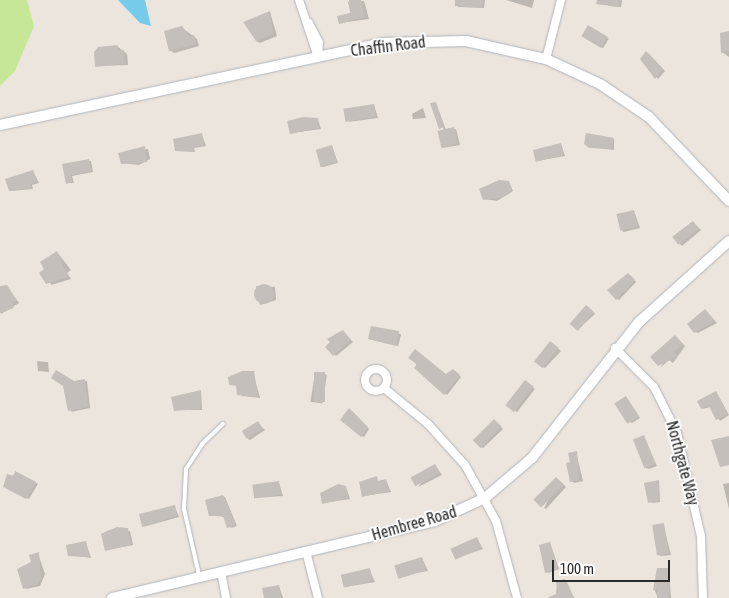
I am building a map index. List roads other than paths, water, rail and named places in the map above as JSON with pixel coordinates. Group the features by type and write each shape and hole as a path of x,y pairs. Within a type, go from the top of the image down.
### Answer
{"street":[{"path":"299,0 319,43 318,57"},
{"path":"546,59 560,0"},
{"name":"Chaffin Road","path":"0,125 318,57 423,40 466,41 546,59 600,84 649,117 729,201"},
{"name":"Hembree Road","path":"112,598 435,520 485,498 532,458 615,348 662,299 729,241"},
{"name":"Northgate Way","path":"615,348 654,387 678,433 701,536 703,598"},
{"path":"384,388 447,442 485,498 504,546 516,598"},
{"path":"306,551 318,598"},
{"path":"220,572 226,598"}],"lane":[{"path":"200,578 184,509 186,469 202,444 223,424"}],"water":[{"path":"118,0 145,0 151,26 140,23"}]}
